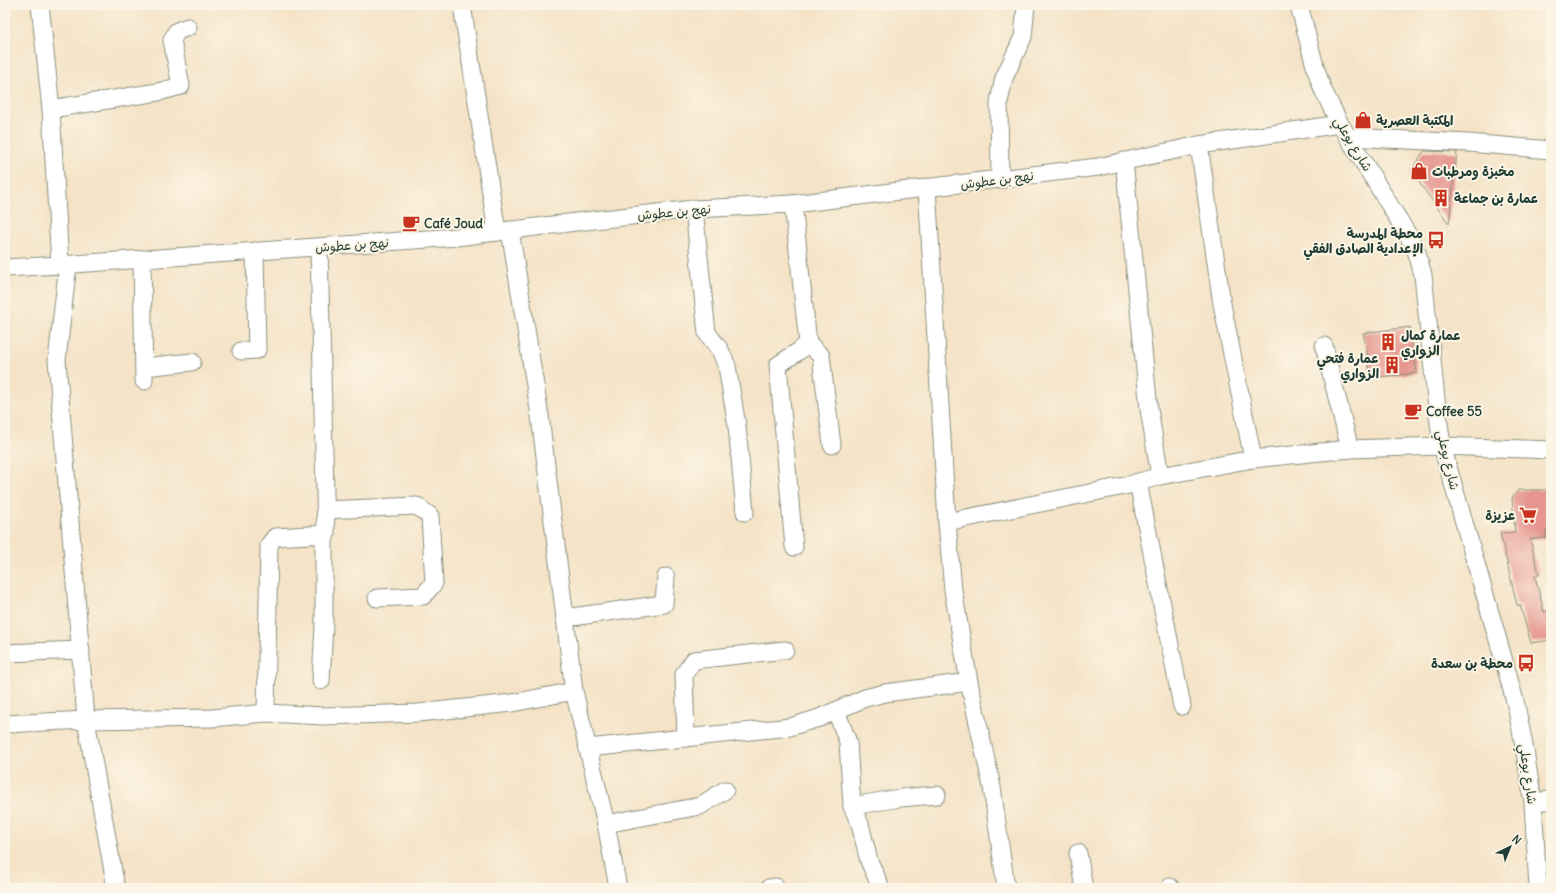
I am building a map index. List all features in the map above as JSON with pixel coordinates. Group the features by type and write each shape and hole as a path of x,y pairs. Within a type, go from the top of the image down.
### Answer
{"street":[{"path":"40,5 51,108 64,265 57,360 86,720 116,888"},
{"path":"462,5 540,416 574,691 606,824 618,888"},
{"path":"1000,180 999,102 1004,78 1023,37 1026,5"},
{"name":"شارع بوعلي","path":"1299,5 1316,70 1323,90 1344,130 1408,235 1417,253 1423,275 1436,408 1442,446 1516,705 1533,802 1538,888"},
{"path":"51,108 158,92 181,86 172,40 176,31 188,27"},
{"name":"نهج بن عطوش","path":"5,268 457,237 694,209 793,204 1098,167 1198,145 1344,130 1551,150"},
{"path":"1198,145 1222,304 1253,459"},
{"path":"1124,161 1149,409 1160,476"},
{"path":"927,187 947,522 953,590 969,682 992,788 1006,888"},
{"path":"793,204 808,344 821,356 832,445"},
{"path":"694,209 707,333 720,350 727,366 737,426 745,512"},
{"path":"319,247 326,534 324,541 324,625 321,681"},
{"path":"241,351 257,350 255,251"},
{"path":"142,259 144,374 192,362"},
{"path":"794,547 778,365 808,344"},
{"path":"1324,346 1350,449"},
{"path":"947,522 1138,482 1160,476 1253,459 1350,449 1442,446 1551,450"},
{"path":"1138,482 1182,706"},
{"path":"325,510 417,506 430,516 434,583 423,596 377,598"},
{"path":"266,713 269,545 275,537 326,534"},
{"path":"565,618 664,604 666,577"},
{"path":"5,653 81,650"},
{"path":"686,738 684,674 694,660 785,650"},
{"path":"588,748 790,727 836,711 866,698 885,693 969,682"},
{"path":"5,724 86,720 212,718 266,713 323,716 418,713 512,703 574,691"},
{"path":"836,711 848,742 852,806 860,824 869,861 879,883"},
{"path":"606,824 700,806 725,790"},
{"path":"852,806 900,798 938,795"},
{"path":"1533,802 1551,800"},
{"path":"1078,853 1084,888"}],"building":[{"name":"عمارة بن جماعة","path":"1424,151 1457,152 1449,224 1411,171"},
{"path":"1410,327 1417,373 1370,378 1363,333"},
{"path":"1518,490 1551,490 1551,531 1546,531 1546,538 1530,539 1539,574 1535,576 1544,612 1551,610 1551,640 1531,643 1520,605 1517,605 1500,533 1515,532 1512,498"}],"place":[{"name":"المكتبة العصرية","path":"1363,120"},
{"name":"مخبزة ومرطبات","path":"1419,171"},
{"name":"عمارة بن جماعة","path":"1441,198"},
{"name":"Café Joud","path":"411,223"},
{"name":"محطة المدرسة الإعدادية الصادق الفقي","path":"1436,240"},
{"name":"عمارة كمال الزواري","path":"1388,342"},
{"name":"عمارة فتحي الزواري","path":"1392,365"},
{"name":"Coffee 55","path":"1413,411"},
{"name":"عزيزة","path":"1528,515"},
{"name":"محطة بن سعدة","path":"1526,663"}]}
